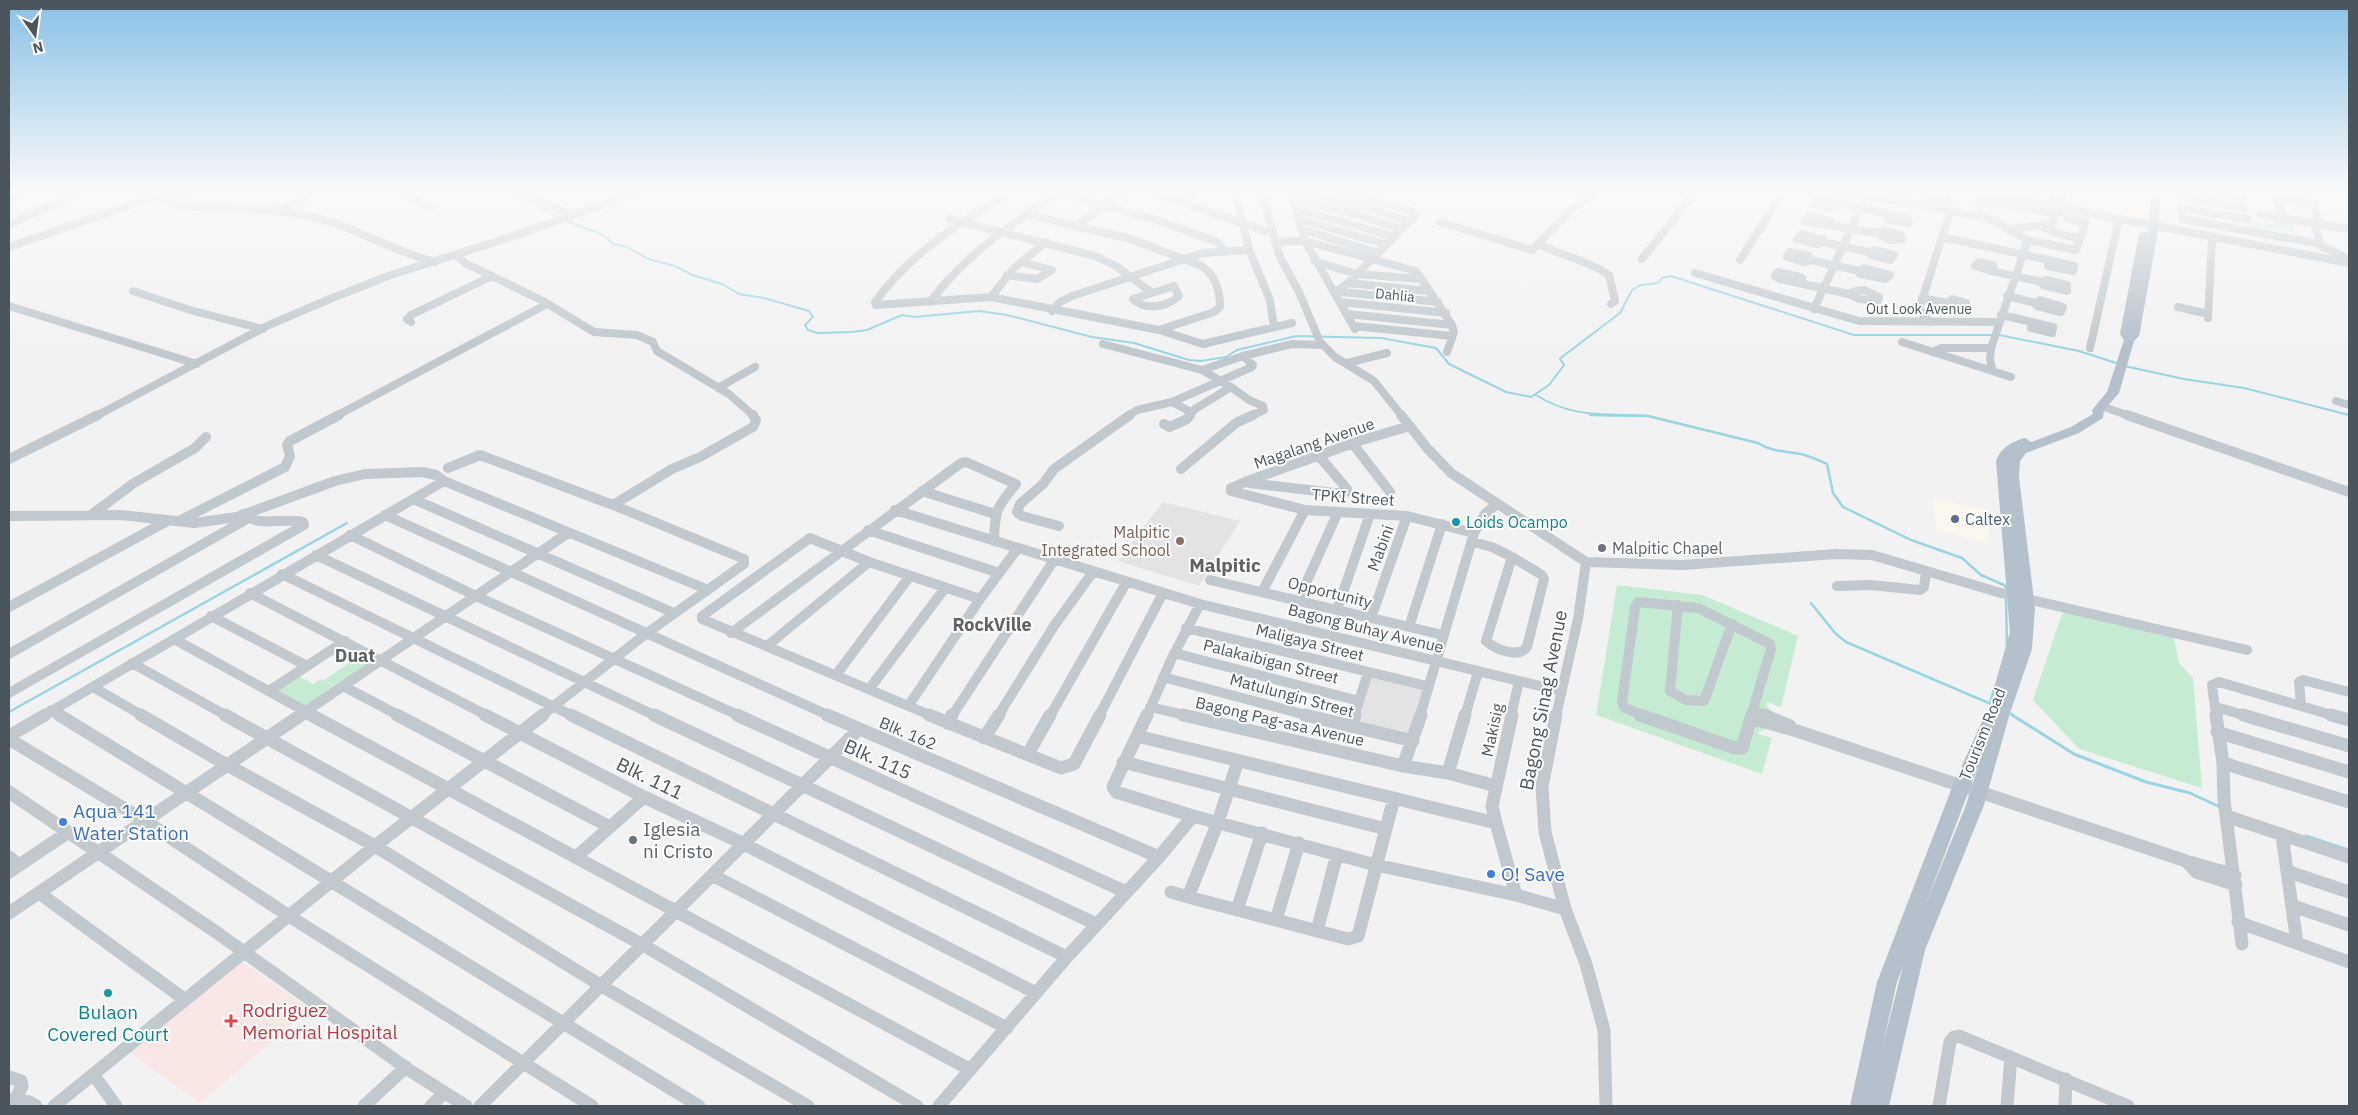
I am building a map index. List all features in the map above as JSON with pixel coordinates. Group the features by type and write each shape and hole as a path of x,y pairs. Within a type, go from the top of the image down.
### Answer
{"main road":[{"name":"Tourism Road","path":"1860,1106 1888,982 1969,788 2000,706 2026,649 2014,596 2013,477 2017,455 2022,450 2075,430 2099,415 2099,408 2113,393 2129,340 2134,336 2147,243"},
{"name":"Tourism Road","path":"1879,1106 1916,950 1975,805 1969,788"}],"street":[{"path":"9,248 23,243"},
{"path":"383,243 402,252 436,262"},
{"path":"9,460 263,329 357,288 493,243"},
{"path":"932,243 917,253 875,302 880,305 991,298 1159,330 1203,344 1292,323"},
{"path":"933,301 948,282 990,243"},
{"path":"991,298 1007,275 1045,243"},
{"path":"1050,243 1095,256 1130,276 1152,292"},
{"path":"1142,243 1210,271 1219,291 1220,307 1214,312 1159,330"},
{"path":"1218,243 1225,251"},
{"path":"1247,243 1270,300 1274,327"},
{"path":"1274,243 1319,341 1335,357 1374,381 1451,473 1586,562 1682,565 1836,554 1867,554 2014,596 2247,650"},
{"path":"1306,243 1355,328 1452,336"},
{"path":"1312,243 1370,260 1416,270 1428,291 1446,313 1452,325 1454,332 1447,352"},
{"path":"1346,243 1378,253"},
{"path":"1334,292 1348,283 1378,253 1385,244 1382,243"},
{"path":"1505,243 1527,250 1532,250 1540,244 1557,254 1591,263 1608,276 1615,301 1611,304"},
{"path":"1642,259 1655,243"},
{"path":"1740,260 1751,243"},
{"path":"1828,243 1869,252"},
{"path":"1814,309 1845,243"},
{"path":"1930,322 1919,310 1940,243"},
{"path":"1970,243 2049,260 2047,265 2049,266 2072,271 2074,266"},
{"path":"1994,371 1990,360 1992,344 2027,243"},
{"path":"2042,243 2076,250 2079,243"},
{"path":"2090,348 2114,243"},
{"path":"2178,307 2208,316 2212,243"},
{"path":"2241,243 2349,262"},
{"path":"2315,243 2346,258 2349,262"},
{"path":"1052,311 1060,302 1072,296 1182,258 1203,253 1249,250"},
{"path":"456,256 460,260 547,304 594,332 637,335 653,342 657,351 752,411 756,418 753,427 700,457 672,469 613,505"},
{"path":"1810,260 1860,271"},
{"path":"1315,261 1356,274 1421,279"},
{"path":"1007,275 1035,280 1046,276 1052,270 1021,262"},
{"path":"1978,268 2042,282"},
{"name":"Out Look Avenue","path":"1695,273 1859,321 1930,322 2000,318 2032,322 2031,328 2051,333 2053,327"},
{"path":"411,322 407,319 411,315 492,276"},
{"path":"1775,276 1849,294 1859,299 1878,302"},
{"path":"1348,283 1428,291"},
{"path":"1174,286 1179,296 1168,303 1152,306 1138,304 1133,299 1152,292 1174,286"},
{"path":"133,291 190,310 263,329"},
{"path":"1334,292 1438,302"},
{"path":"2007,296 2036,303"},
{"path":"1922,298 1947,303"},
{"name":"Dahlia","path":"1341,302 1446,313"},
{"path":"9,607 173,521 285,467 290,456 287,445 290,441 547,304"},
{"path":"9,306 197,364"},
{"path":"1348,314 1452,325"},
{"path":"1202,370 1243,356 1291,344 1319,341"},
{"path":"1902,342 2011,377"},
{"path":"1103,344 1202,370 1222,380 1249,400 1263,406 1264,410 1236,423 1180,469"},
{"path":"1933,352 1941,348 1992,344"},
{"path":"1347,363 1387,353"},
{"path":"1059,526 1022,516 1017,512 1020,504 1043,484 1054,469 1136,410 1172,402 1252,367 1253,365 1243,356"},
{"path":"718,388 755,367"},
{"path":"1164,424 1170,427 1174,426 1231,387"},
{"path":"2336,401 2349,405"},
{"path":"1172,402 1192,412"},
{"path":"2099,408 2349,492"},
{"name":"Magalang Avenue","path":"1231,490 1231,488 1245,482 1410,426"},
{"path":"91,514 134,483 195,448 206,436"},
{"path":"1353,444 1390,492"},
{"path":"54,1106 375,846 521,734 647,633 709,591 744,564 744,559 613,505 480,455 472,456 448,468"},
{"path":"1245,482 1335,493 1346,492 1347,489 1319,456"},
{"path":"730,633 840,550 961,463 966,462 1016,484 999,504 995,514 994,541"},
{"path":"9,654 245,517 335,481 365,474 386,472 422,472 436,475 444,481 709,591 726,600"},
{"path":"444,481 250,592 9,737 144,821 289,916 525,1062 592,1106"},
{"name":"TPKI Street","path":"1231,490 1305,510 1407,516 1442,524 1491,545 1512,557 1544,579 1527,647 1524,651 1520,652 1494,648 1486,641 1512,557"},
{"path":"922,492 995,514"},
{"path":"413,499 674,613"},
{"path":"1403,766 1413,741 1427,686 1473,537 1485,514 1497,504"},
{"name":"Bagong Buhay Avenue","path":"895,510 1126,583 1200,604 1478,672 1561,690"},
{"path":"1262,592 1305,510"},
{"path":"1298,601 1338,512"},
{"path":"9,516 91,514 200,522 245,517 259,521 295,520 303,522 304,525 9,693"},
{"path":"1337,610 1370,514"},
{"name":"Blk. 162","path":"385,515 858,730 1159,857"},
{"name":"Mabini","path":"1370,618 1407,516"},
{"path":"1408,627 1442,524"},
{"path":"868,530 999,573"},
{"path":"9,913 568,533"},
{"name":"Blk. 115","path":"350,536 476,596 1126,892"},
{"path":"980,599 869,562 813,539 807,539 702,616 702,619 730,633 870,688 947,723 1061,768 1074,764 1164,593"},
{"path":"909,705 980,599 1018,548"},
{"path":"316,554 1096,924"},
{"path":"947,723 1054,560"},
{"path":"767,646 869,562"},
{"name":"Bagong Sinag Avenue","path":"1586,562 1578,619 1561,690 1542,787 1542,807 1545,832 1565,909 1586,964 1604,1030 1606,1106"},
{"path":"984,738 1054,626 1093,572"},
{"path":"1837,586 1864,584 1920,590 1923,589 1926,582 1926,572"},
{"path":"282,574 1067,957"},
{"path":"836,675 910,576"},
{"name":"Opportunity","path":"1210,580 1443,635"},
{"path":"1028,754 1126,583"},
{"path":"870,688 945,588"},
{"name":"Blk. 111","path":"250,592 644,797 744,844 1036,993"},
{"path":"1637,603 1678,605 1704,610 1765,641 1771,647 1744,745 1738,748 1632,712 1623,706 1622,702 1637,603"},
{"path":"1200,604 1186,628 1137,736 1123,762 1113,787 1116,792 1193,816 1262,833 1376,866 1516,895 1565,909"},
{"path":"1678,605 1670,690 1679,697 1697,703 1704,701 1732,624"},
{"path":"211,616 307,666"},
{"name":"Maligaya Street","path":"1186,628 1427,686"},
{"path":"174,639 448,790 677,910 969,1069"},
{"path":"269,691 345,640"},
{"name":"Palakaibigan Street","path":"1174,653 1359,700"},
{"path":"132,663 268,737 411,819 643,945 917,1106"},
{"path":"1448,773 1478,672"},
{"path":"1351,727 1368,673"},
{"name":"Matulungin Street","path":"1164,678 1351,727 1413,741"},
{"path":"2302,704 2299,682 2302,680 2349,692"},
{"name":"Makisig","path":"1516,895 1492,806 1519,681"},
{"path":"2242,944 2238,922 2236,880 2225,809 2223,762 2217,732 2216,707 2212,685 2219,682 2302,704 2349,720"},
{"path":"343,686 610,827"},
{"path":"93,687 227,765 375,846 600,985 808,1106"},
{"name":"Bagong Pag-asa Avenue","path":"1150,707 1403,766 1448,773 1496,786"},
{"path":"2216,707 2349,746"},
{"path":"51,710 699,1106"},
{"path":"1752,714 1797,731 2186,861 2196,872 2236,880"},
{"path":"480,1106 858,730"},
{"path":"2217,732 2349,772"},
{"path":"1137,736 1496,823"},
{"path":"1123,762 1386,829"},
{"path":"1188,898 1218,822 1238,762"},
{"path":"2223,762 2349,802"},
{"path":"9,792 244,951 406,1067 466,1106"},
{"path":"576,857 644,797"},
{"path":"1171,892 1348,939 1358,936 1394,798"},
{"path":"2225,809 2282,835 2349,857"},
{"path":"938,1106 1096,924 1159,857 1193,816"},
{"path":"12,865 67,833"},
{"path":"1237,910 1262,833"},
{"path":"2282,835 2289,872 2296,943"},
{"path":"1276,920 1299,844"},
{"path":"1317,931 1337,854"},
{"path":"2289,872 2349,892"},
{"path":"712,875 1007,1028"},
{"path":"39,893 184,999"},
{"path":"2293,906 2349,925"},
{"path":"2238,922 2349,962"},
{"path":"1939,1106 1950,1042 1954,1037 1959,1036 2066,1079 2122,1105"},
{"path":"2007,1106 2011,1057"},
{"path":"364,1106 406,1067"},
{"path":"93,1074 116,1106"},
{"path":"9,1077 21,1081 22,1086 12,1099 36,1106"},
{"path":"2065,1106 2066,1079"},
{"path":"431,1106 444,1093"}],"shaded area":[{"path":"1933,498 1987,511 1989,543 1936,530"},
{"name":"Malpitic Integrated School","path":"1163,502 1240,521 1199,586 1118,561"},
{"path":"1370,675 1424,687 1411,739 1354,724"},
{"name":"Rodriguez Memorial Hospital","path":"240,961 311,1009 200,1103 128,1051"}],"green space":[{"path":"1617,585 1702,595 1798,636 1781,707 1767,702 1766,705 1771,710 1765,730 1759,731 1758,734 1772,738 1762,774 1596,715"},
{"path":"2063,611 2174,638 2179,663 2193,678 2202,788 2079,749 2033,700"},
{"path":"357,658 369,664 336,686 324,680"},
{"path":"297,675 313,684 321,679 336,687 305,708 274,690"}],"waterway":[{"path":"613,243 627,247 648,259 675,266 692,275 722,284 739,294 764,298 809,311 813,317 805,325 808,330 818,333 867,330 902,315 914,317 979,311 1007,315 1092,337 1134,343 1189,360 1201,361 1226,357 1237,350 1296,336 1381,338 1436,348 1449,364 1506,392 1531,397 1549,385 1564,365 1560,359 1562,357 1620,313 1632,290 1641,285 1658,283 1662,278 1671,276 1854,335 1999,335 2079,351 2119,364"},
{"path":"2124,366 2184,379 2244,388 2349,415"},
{"path":"1536,395 1550,403 1577,411 1649,416"},
{"path":"1590,415 1648,416 1758,443 1774,450 1814,458 1827,464 1833,493 1843,507 1911,540 1962,558 1981,575 2004,585 2008,590"},
{"path":"9,712 347,523"},
{"path":"2006,598 2007,647"},
{"path":"1811,603 1835,633 1846,642 1998,707"},
{"path":"1990,703 1995,686"},
{"path":"2008,712 2014,716"},
{"path":"2012,715 2074,754 2146,782 2190,793 2220,807"},
{"path":"2306,836 2348,850"}],"place":[{"name":"Caltex","path":"1955,519"},
{"name":"Loids Ocampo","path":"1456,522"},
{"name":"Malpitic Integrated School","path":"1180,541"},
{"name":"Malpitic Chapel","path":"1602,548"},
{"name":"Aqua 141 Water Station","path":"63,822"},
{"name":"Iglesia ni Cristo","path":"633,840"},
{"name":"O! Save","path":"1491,874"},
{"name":"Bulaon Covered Court","path":"108,993"},
{"name":"Rodriguez Memorial Hospital","path":"231,1021"}],"district":[{"name":"Malpitic","path":"1225,565"},
{"name":"RockVille","path":"992,624"},
{"name":"Duat","path":"355,655"}]}
